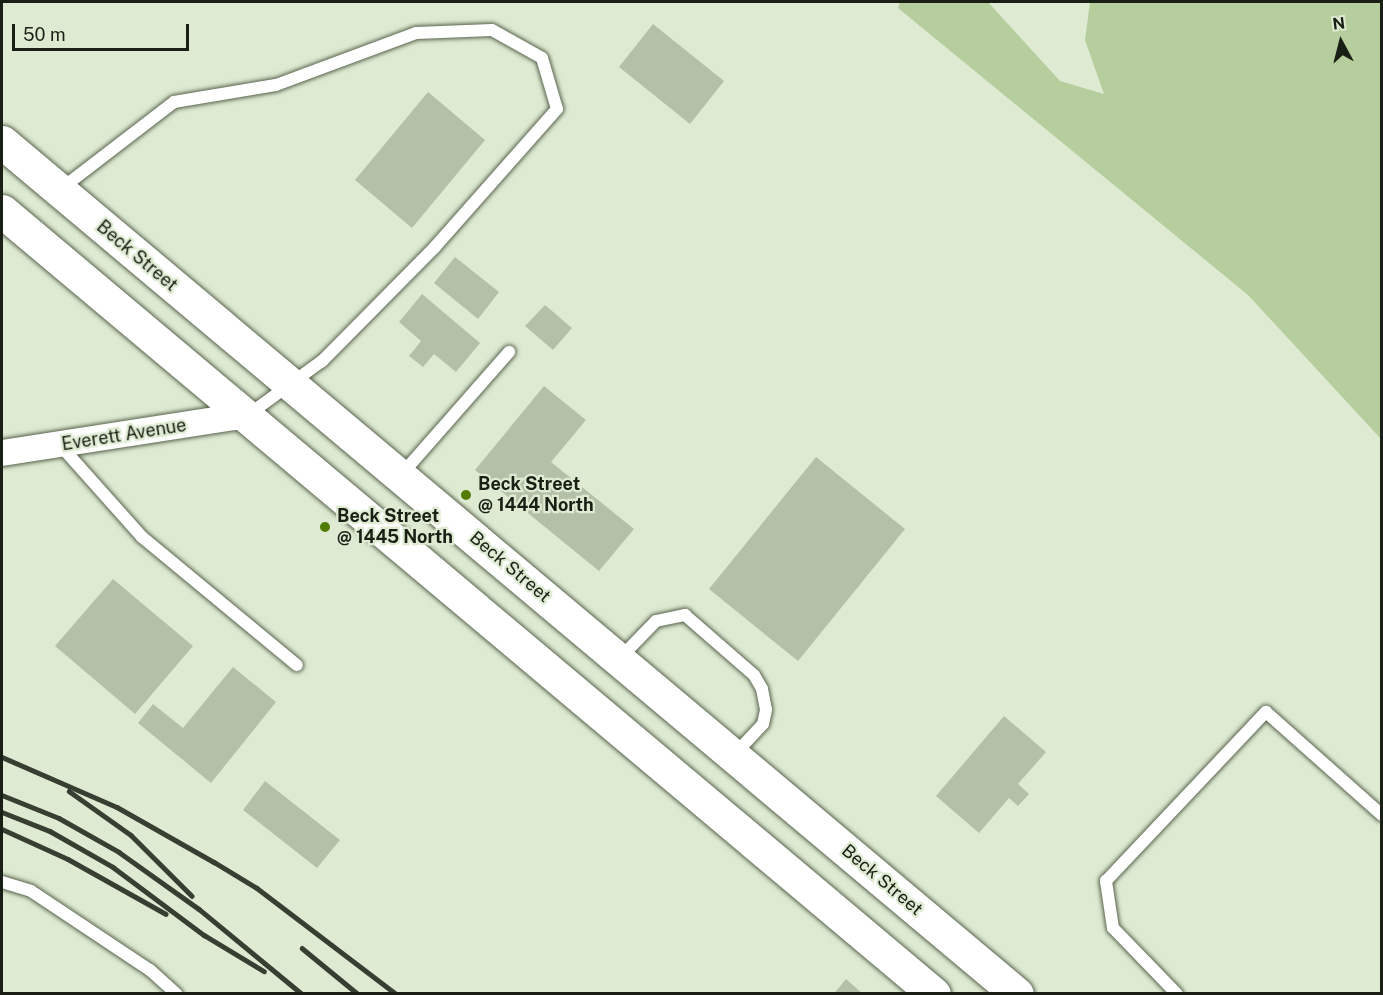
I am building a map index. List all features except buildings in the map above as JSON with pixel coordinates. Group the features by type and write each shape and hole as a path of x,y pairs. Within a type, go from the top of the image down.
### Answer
{"main road":[{"name":"Beck Street","path":"2,142 1017,993"},
{"path":"3,214 247,415 934,993"}],"street":[{"name":"Everett Avenue","path":"2,453 60,446 247,415"}],"lane":[{"path":"59,190 174,102 276,85 416,33 492,30 542,58 557,109 435,246 322,361 247,415"},
{"path":"401,476 509,352"},
{"path":"60,446 142,537 297,665"},
{"path":"619,659 656,621 685,615 754,675 762,689 766,710 763,723 734,756"},
{"path":"1177,993 1113,928 1106,881 1266,712 1382,815"},
{"path":"2,882 31,891 150,970 177,993"}],"green space":[{"path":"900,2 988,2 1060,81 1104,94 1085,40 1090,2 1381,2 1381,439 1248,295 898,8"}],"railway":[{"path":"2,757 117,807 214,862 257,888 396,994"},
{"path":"69,791 131,835 192,896"},
{"path":"2,795 59,818 119,852 199,909 302,994"},
{"path":"2,812 50,831 113,867 204,935 264,971"},
{"path":"2,829 68,859 166,914"},
{"path":"302,948 358,994"}],"place":[{"name":"Beck Street @ 1444 North","path":"466,495"},
{"name":"Beck Street @ 1445 North","path":"325,527"}]}
